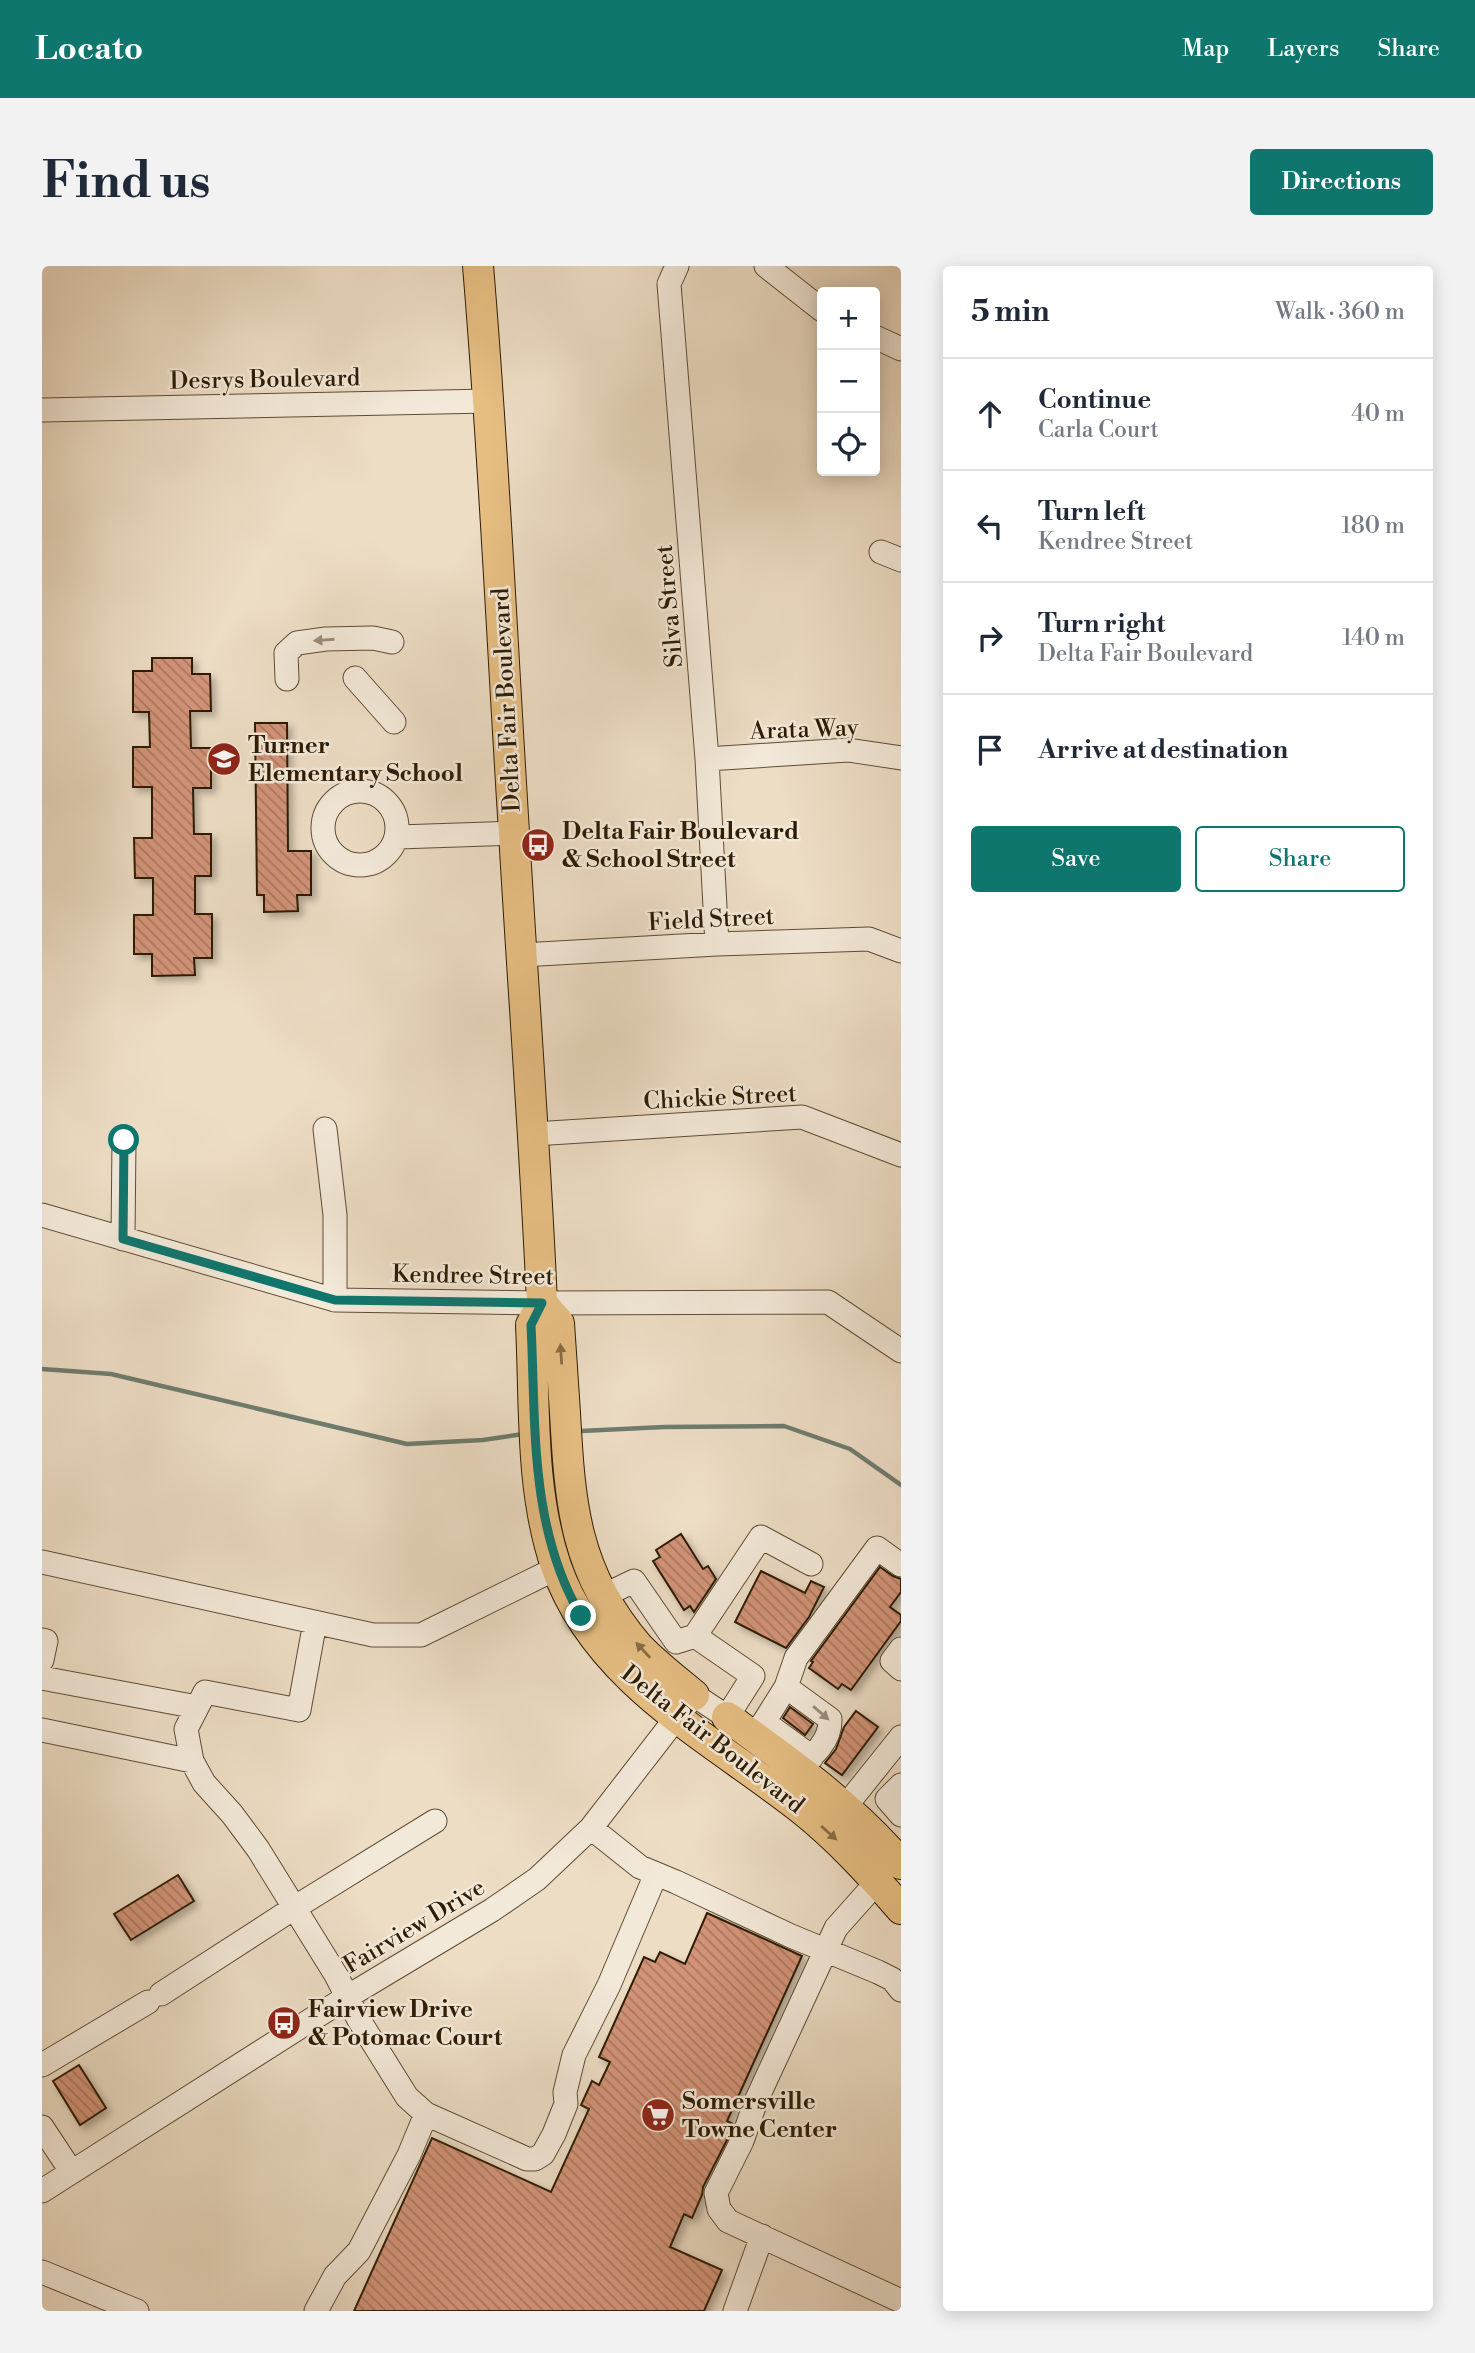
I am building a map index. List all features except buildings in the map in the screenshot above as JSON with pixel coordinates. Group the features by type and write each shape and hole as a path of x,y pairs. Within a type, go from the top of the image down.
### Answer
{"main road":[{"name":"Delta Fair Boulevard","path":"478,266 489,401 534,1134 542,1303 531,1325 537,1464 543,1516 557,1568 577,1609 607,1653 636,1684 686,1706"},
{"name":"Delta Fair Boulevard","path":"542,1303 559,1323 568,1471 575,1523 584,1554 603,1596 686,1706 836,1839 901,1909"},
{"name":"Delta Fair Boulevard","path":"727,1717 758,1729 805,1763 845,1807 900,1860"}],"street":[{"name":"Silva Street","path":"677,266 669,284 707,759 716,944"},
{"path":"766,266 817,306"},
{"path":"880,339 901,349"},
{"name":"Desrys Boulevard","path":"42,410 489,401"},
{"path":"287,679 286,653 296,643 373,638 392,642"},
{"path":"355,678 394,722"},
{"name":"Arata Way","path":"707,759 848,750 901,758"},
{"path":"357,790 380,795 396,813 398,837 385,857 364,866 341,861 325,843 323,819 335,799 357,790"},
{"path":"398,837 514,833"},
{"name":"Field Street","path":"522,955 869,939 901,951"},
{"name":"Chickie Street","path":"534,1134 802,1117 901,1155"},
{"path":"325,1129 335,1215 335,1300"},
{"path":"123,1239 124,1140"},
{"name":"Kendree Street","path":"42,1215 335,1300 542,1303 828,1302 901,1351"},
{"path":"603,1596 634,1581 676,1642 695,1636 761,1537 811,1564"},
{"path":"758,1729 786,1687 796,1658 877,1548 901,1565"},
{"path":"42,1562 373,1635 421,1635 557,1568"},
{"path":"315,1622 299,1710 205,1692 186,1729 192,1761 204,1783 258,1849 407,2097 426,2114 527,2159 536,2160 543,2154 566,2104 565,2092 574,2055 609,1984 656,1874"},
{"path":"695,1636 753,1676 727,1717"},
{"path":"42,1640 46,1641 42,1660"},
{"path":"901,1649 892,1661 901,1670"},
{"path":"42,1678 197,1707"},
{"path":"786,1687 830,1719 831,1729 825,1740 805,1763"},
{"name":"Delta Fair Boulevard","path":"686,1706 727,1717"},
{"name":"Fairview Drive","path":"42,2191 347,1997 517,1894 554,1864 591,1828 686,1706"},
{"path":"42,1730 192,1761"},
{"path":"845,1807 901,1737"},
{"path":"901,1785 887,1799 901,1815"},
{"path":"42,2065 154,1998 435,1821"},
{"path":"591,1828 640,1867 892,1979 901,1990"},
{"path":"877,1882 836,1927 756,2101 742,2141 716,2193 719,2209 728,2221 901,2301"},
{"path":"316,2311 335,2276 359,2251 409,2155 426,2114"},
{"path":"42,2127 71,2171"},
{"path":"735,2311 762,2236"},
{"path":"42,2272 137,2311"}],"waterway":[{"path":"42,1369 111,1374 407,1444 483,1440 523,1434"},
{"path":"581,1431 784,1426 850,1449 901,1485"}],"place":[{"name":"Turner Elementary School","path":"224,759"},
{"name":"Delta Fair Boulevard & School Street","path":"538,845"},
{"name":"Fairview Drive & Potomac Court","path":"284,2023"},
{"name":"Somersville Towne Center","path":"658,2115"}],"route":[{"path":"124,1140 123,1239 335,1300 542,1303 531,1325 540,1492 543,1516 557,1568 581,1616"}]}
